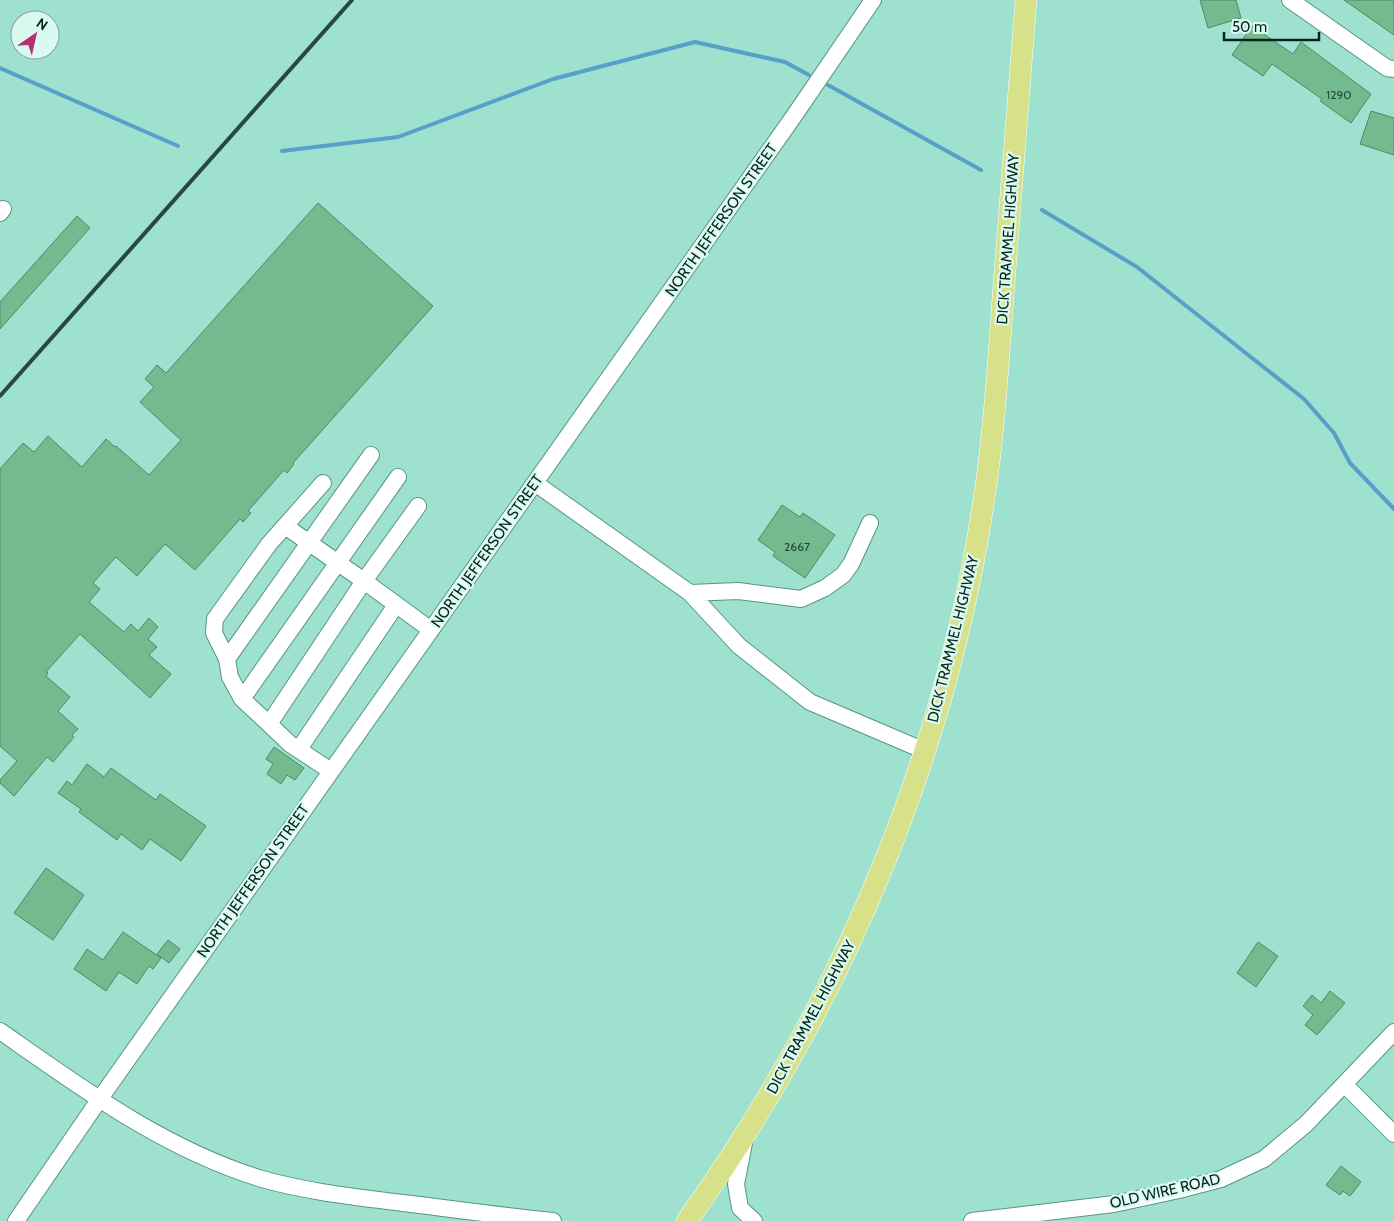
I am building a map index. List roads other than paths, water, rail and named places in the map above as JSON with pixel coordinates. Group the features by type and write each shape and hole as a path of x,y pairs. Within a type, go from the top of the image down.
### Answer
{"main road":[{"name":"DICK TRAMMEL HIGHWAY","path":"687,1221 745,1137 790,1062 852,939 904,812 925,751 962,614 987,479 995,411 1026,0"}],"street":[{"name":"NORTH JEFFERSON STREET","path":"99,1100 794,116 873,0"},
{"path":"1290,0 1387,68 1394,70"},
{"path":"227,659 371,455"},
{"path":"242,699 398,477"},
{"path":"323,483 285,526 215,619 214,633 227,659 230,677 242,699 299,749 331,771"},
{"path":"534,483 690,593 739,646 810,702 925,751"},
{"path":"269,724 364,581 418,506"},
{"path":"690,593 738,591 801,599 825,588 843,575 851,564 870,523"},
{"path":"285,526 431,630"},
{"path":"299,749 396,605"},
{"path":"0,1031 99,1100 155,1134 212,1160 262,1179 317,1191 553,1221"},
{"name":"OLD WIRE ROAD","path":"972,1221 1114,1204 1222,1179 1264,1159 1306,1124 1394,1032"},
{"path":"1345,1085 1394,1134"},
{"path":"16,1221 99,1100"},
{"path":"745,1137 736,1184 740,1208 754,1221"}],"waterway":[{"path":"282,151 398,137 553,79 695,42 785,62 809,75"},
{"path":"0,68 178,146"},
{"path":"828,85 981,170"},
{"path":"1042,210 1137,267 1304,399 1334,433 1350,463 1394,509"}],"railway":[{"path":"0,396 352,0"}]}
